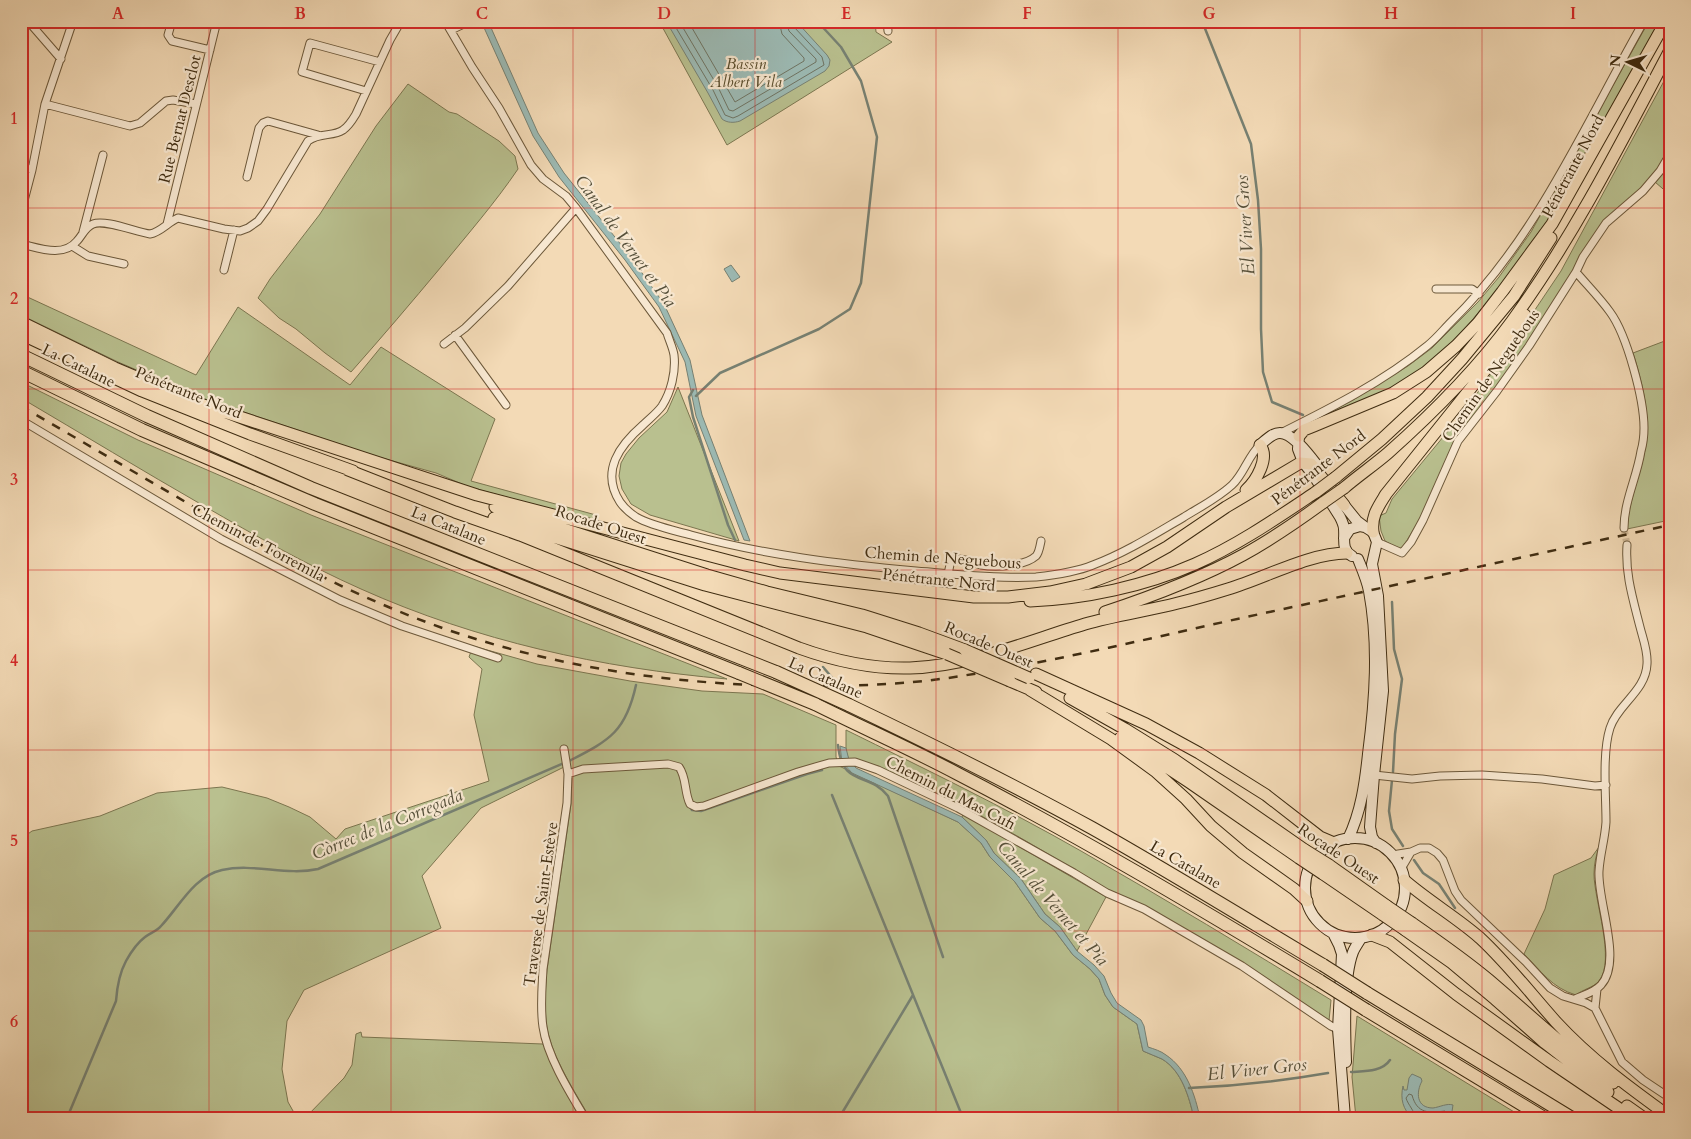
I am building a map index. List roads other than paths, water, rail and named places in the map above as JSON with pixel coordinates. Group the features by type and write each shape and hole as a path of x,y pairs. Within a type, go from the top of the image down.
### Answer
{"highway":[{"name":"Pénétrante Nord","path":"780,573 841,584 974,602 1048,601 1099,593 1165,576 1195,564 1246,538 1336,477 1382,439 1427,397 1462,360 1514,296 1566,214 1668,21"},
{"path":"1298,443 1304,430 1393,393 1418,378 1456,346 1478,322 1552,224 1652,50"},
{"name":"Pénétrante Nord","path":"969,652 1156,595 1203,575 1275,536 1344,488 1388,454 1440,404 1511,322 1541,279 1595,191 1670,50"},
{"path":"1619,145 1670,63"},
{"path":"1377,541 1372,524 1374,512 1386,494 1496,358 1556,268 1595,191"},
{"name":"Pénétrante Nord","path":"21,322 115,368 200,404"},
{"name":"Pénétrante Nord","path":"21,334 142,391 348,470"},
{"name":"La Catalane","path":"21,355 147,416 312,488 776,672 850,705 967,762 1092,829 1210,897 1572,1118"},
{"name":"La Catalane","path":"21,371 142,430 315,504 815,704 957,773 1084,842 1201,909 1544,1118"},
{"path":"200,404 477,495 780,573 974,597 1008,597 1050,592 1086,584 1131,567 1167,547 1226,507 1303,462 1311,464 1344,505"},
{"name":"Rocade Ouest","path":"200,404 409,479 623,549 767,592 862,615 919,633 969,652 1073,699 1174,760 1302,854 1409,926 1452,951 1487,978 1541,1026 1600,1074 1664,1118"},
{"path":"1226,507 1249,488 1258,476 1263,455 1263,448 1260,445"},
{"path":"348,470 520,535 799,648 830,659 886,667 910,668 944,664 969,652 1003,650 1107,618 1187,601 1231,588 1312,559 1340,553 1352,556"},
{"name":"Rocade Ouest","path":"348,470 696,582 867,627 947,654 1010,680 1032,681"},
{"path":"1032,681 1146,724 1200,753 1266,795 1320,836 1334,843"},
{"path":"1032,681 1155,771 1224,837 1243,853 1294,889 1307,901"},
{"path":"1403,875 1417,891 1448,912 1506,963 1557,1023 1595,1060 1670,1117"},
{"name":"Rocade Ouest","path":"1409,926 1545,1043 1644,1118"},
{"path":"1366,937 1390,942 1456,994 1633,1118"}],"main road":[{"path":"1260,445 1277,434 1290,442 1298,443 1320,469 1344,505 1377,541"},
{"path":"1298,443 1303,462 1340,517 1344,526 1344,543 1369,589 1375,682 1372,728 1364,790 1348,839"},
{"path":"1344,538 1346,533 1355,526 1377,541"},
{"path":"1352,556 1368,557 1377,541"},
{"path":"1376,843 1362,839 1348,839 1334,843 1320,853 1310,867 1305,884 1307,901 1314,917 1322,926 1333,933 1346,938 1366,937 1384,929 1394,920 1401,908 1405,894 1403,875 1392,855 1376,843 1372,837 1370,827 1383,691 1379,605 1372,564 1377,541"},
{"path":"1333,933 1339,945 1342,959 1338,1029 1345,1118"},
{"path":"1351,1118 1346,1036 1349,972 1353,952 1366,937"}],"street":[{"path":"28,21 61,58"},
{"path":"21,212 32,170 45,104 73,21"},
{"path":"172,21 168,35 172,41 210,50"},
{"name":"Rue Bernat Desclot","path":"167,224 217,21"},
{"path":"21,244 60,251 72,246 92,224 102,223 150,234 157,233 167,224 178,218 224,229 240,231 248,228 258,221 267,209 308,140 319,135 343,131 349,125 401,21"},
{"path":"444,344 466,328 508,286 576,208 566,196 542,179 531,165 499,108 445,21"},
{"path":"451,30 470,21"},
{"path":"887,21 888,31"},
{"path":"1277,434 1351,396 1406,362 1429,345 1479,294 1527,230 1644,21"},
{"path":"366,91 302,72 310,43 380,62"},
{"path":"45,104 126,126 140,123 166,101 173,100 196,104"},
{"path":"247,177 259,128 263,123 268,121 319,135"},
{"name":"Chemin de Neguebous","path":"1377,541 1402,553 1411,542 1423,520 1458,440 1497,391 1529,346 1576,272 1583,256 1606,223 1643,191 1660,171 1670,154"},
{"path":"84,232 103,155"},
{"path":"21,166 32,170"},
{"name":"Chemin de Neguebous","path":"576,208 667,334 674,355 674,377 661,407 634,433 620,449 614,460 612,483 619,501 626,509 647,522 747,549 883,568 948,574 1037,577 1060,574 1092,566 1142,542 1221,495 1241,475 1254,451 1260,445"},
{"path":"224,270 234,230"},
{"path":"72,246 83,254 124,264"},
{"path":"1576,272 1611,312 1620,329 1634,370 1644,428 1641,452 1624,516 1624,528"},
{"path":"1436,289 1472,289 1479,294"},
{"path":"455,335 506,405"},
{"name":"Chemin de Torremila","path":"21,420 221,539 340,600 402,626 498,658"},
{"path":"948,574 951,560 958,558 964,558 988,566 1024,563 1035,557 1041,541"},
{"path":"1575,999 1597,989 1607,976 1610,967 1610,951 1599,875 1606,824 1606,746 1613,719 1632,697 1645,674 1647,664 1646,649 1627,575 1626,545"},
{"path":"564,749 568,774"},
{"name":"Chemin du Mas Cufi","path":"568,774 583,769 668,764 679,767 683,773 687,798 690,804 696,807 704,806 798,772 838,762 855,762 878,770 958,808 1074,872 1107,893 1144,909 1242,966 1338,1029"},
{"name":"Traverse de Saint-Estève","path":"568,774 568,804 543,970 541,995 543,1028 551,1055 585,1118"},
{"path":"1374,775 1412,778 1482,776 1542,779 1595,786 1606,785"},
{"path":"1392,855 1411,852 1420,848 1429,848 1437,853 1461,900 1526,962 1550,988 1563,996 1586,1003 1595,1008"},
{"path":"1403,875 1411,852"},
{"path":"1597,989 1595,1008 1622,1062 1643,1080 1670,1098"}],"water":[{"name":"Canal de Vernet et Pia","path":"481,21 488,21 538,133 564,173 630,256 664,304 690,360 702,415 750,541 744,540 696,416 685,362 659,307 625,260 559,177 533,136"},
{"name":"Bassin Albert Vila","path":"666,21 796,21 827,55 830,60 829,66 825,71 740,121 728,122 722,119"},
{"path":"731,265 740,277 732,282 724,269"},
{"name":"Canal de Vernet et Pia","path":"840,746 846,748 849,760 856,768 962,817 986,840 994,853 1021,879 1045,914 1060,927 1077,951 1104,976 1117,1003 1141,1020 1148,1047 1164,1054 1185,1075 1196,1100 1200,1118 1194,1118 1184,1085 1175,1070 1162,1059 1143,1051 1137,1024 1113,1007 1105,995 1099,979 1073,955 1055,931 1040,918 1015,882 990,857 981,843 958,822 852,773 842,762"},
{"path":"1412,1074 1421,1078 1422,1081 1418,1094 1420,1102 1427,1107 1433,1108 1453,1105 1451,1118 1412,1118 1409,1115 1403,1104 1402,1091 1403,1086 1404,1090 1407,1090 1409,1078"}],"waterway":[{"path":"696,396 720,373 819,329 850,309 861,283 877,137 861,81 841,47 817,21"},
{"name":"El Viver Gros","path":"1202,21 1251,144 1258,200 1261,249 1263,372 1272,402 1303,415"},
{"path":"693,390 689,397 693,417 728,525 735,540"},
{"name":"El Viver Gros","path":"1392,602 1394,649 1402,679 1395,734 1393,772"},
{"path":"823,667 835,681"},
{"name":"Còrrec de la Corregada","path":"67,1118 116,1001 119,981 126,961 139,942 159,928 195,885 212,873 234,868 294,871 318,869 571,760 606,740 621,724 632,701 636,685"},
{"path":"838,745 845,768 857,777 881,788 888,796 943,957"},
{"path":"690,807 692,810 701,811 822,770"},
{"name":"El Viver Gros","path":"1392,780 1389,811 1392,829 1403,846"},
{"path":"832,795 963,1118"},
{"name":"El Viver Gros","path":"1414,860 1423,873 1439,884 1455,908"},
{"path":"839,1118 913,995"},
{"name":"El Viver Gros","path":"1351,1072 1378,1069 1390,1060"},
{"name":"El Viver Gros","path":"1189,1088 1259,1083 1328,1073"}],"tunnel":[{"path":"1624,528 1627,545"}],"railway":[{"path":"21,406 262,545 323,577 386,606 451,631 541,657 632,674 678,680 771,686 867,685 932,680 985,672 1097,650 1670,525"}]}
